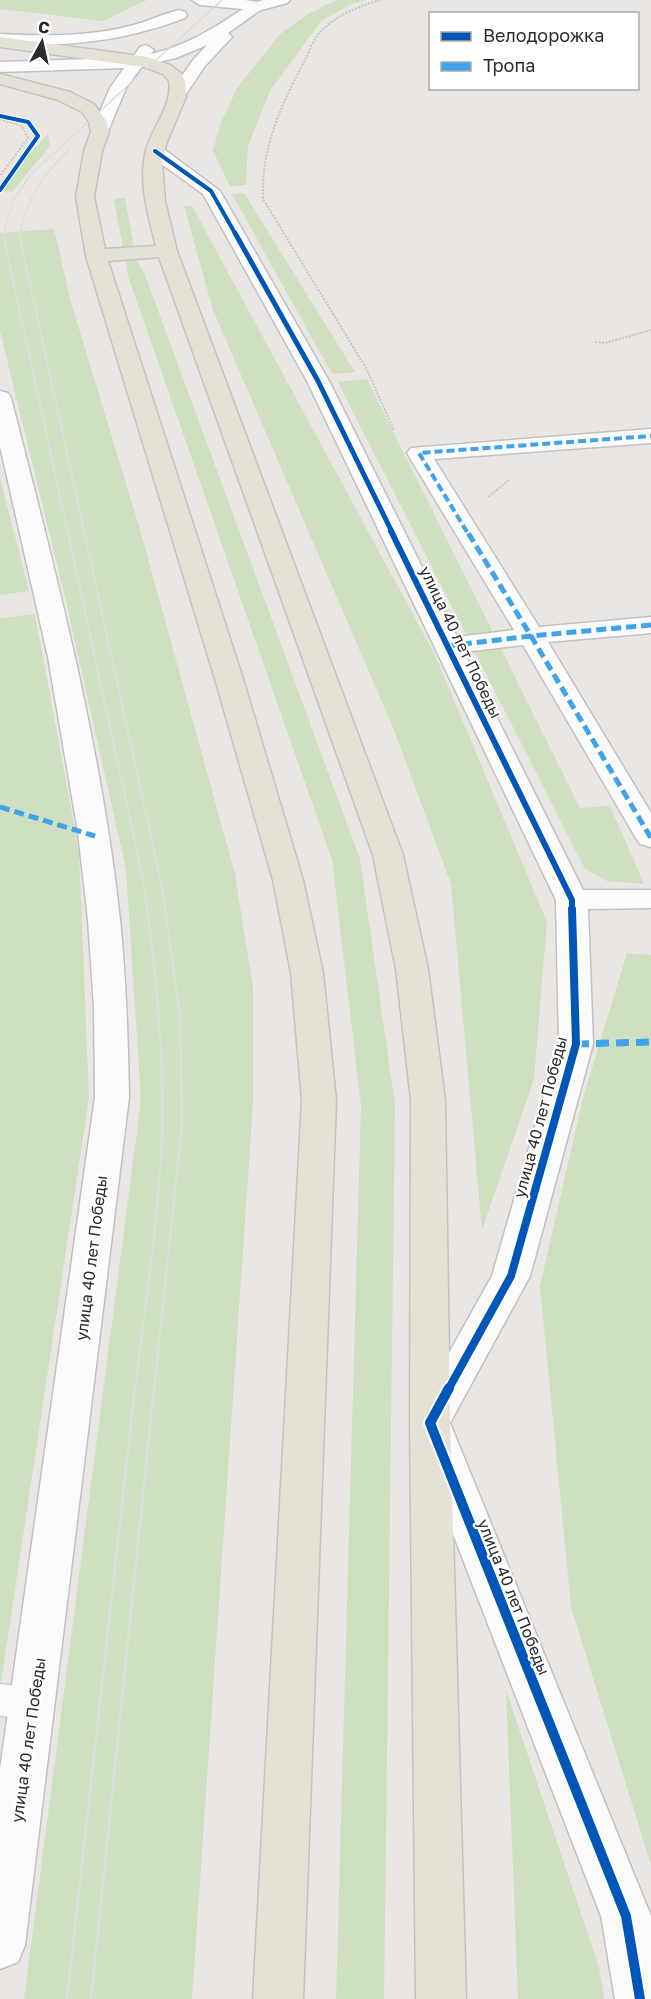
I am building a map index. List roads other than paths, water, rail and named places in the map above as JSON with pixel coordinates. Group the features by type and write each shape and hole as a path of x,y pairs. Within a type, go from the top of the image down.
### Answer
{"main road":[{"path":"0,40 137,60 168,70 176,79 178,93 155,151"},
{"path":"0,79 54,92 82,105 95,116 100,132 93,151 85,197 96,256 236,701 288,880 307,973 319,1100 278,1999"},
{"name":"улица 40 лет Победы","path":"155,151 153,193 167,251 388,855 412,969 428,1100 430,1423 441,1999"},
{"path":"96,256 167,251"}],"street":[{"path":"100,132 118,88 137,60 179,15 198,0 263,3 282,0"},
{"path":"0,67 137,60 168,54 192,46 263,3"},
{"path":"178,93 211,49 263,3"},
{"path":"0,40 100,39 135,32 179,15"},
{"name":"улица 40 лет Победы","path":"155,151 211,191 318,381 572,900 576,1044 511,1276 430,1423 626,1916 640,1999"},
{"name":"улица 40 лет Победы","path":"0,398 51,604 78,736 95,836 110,967 113,1040 112,1097 16,1702 0,1945"},
{"path":"651,436 419,453 651,838"},
{"path":"447,646 651,626"},
{"path":"572,900 651,899"}],"tram line":[{"path":"135,1390 155,1229 162,1132 160,1037 151,942 143,879 3,234 14,199 31,174 222,0"},
{"path":"69,150 37,188 19,234 162,887 180,1016 182,1124 154,1390"},
{"path":"67,1999 135,1388"},
{"path":"91,1999 154,1388"}]}
